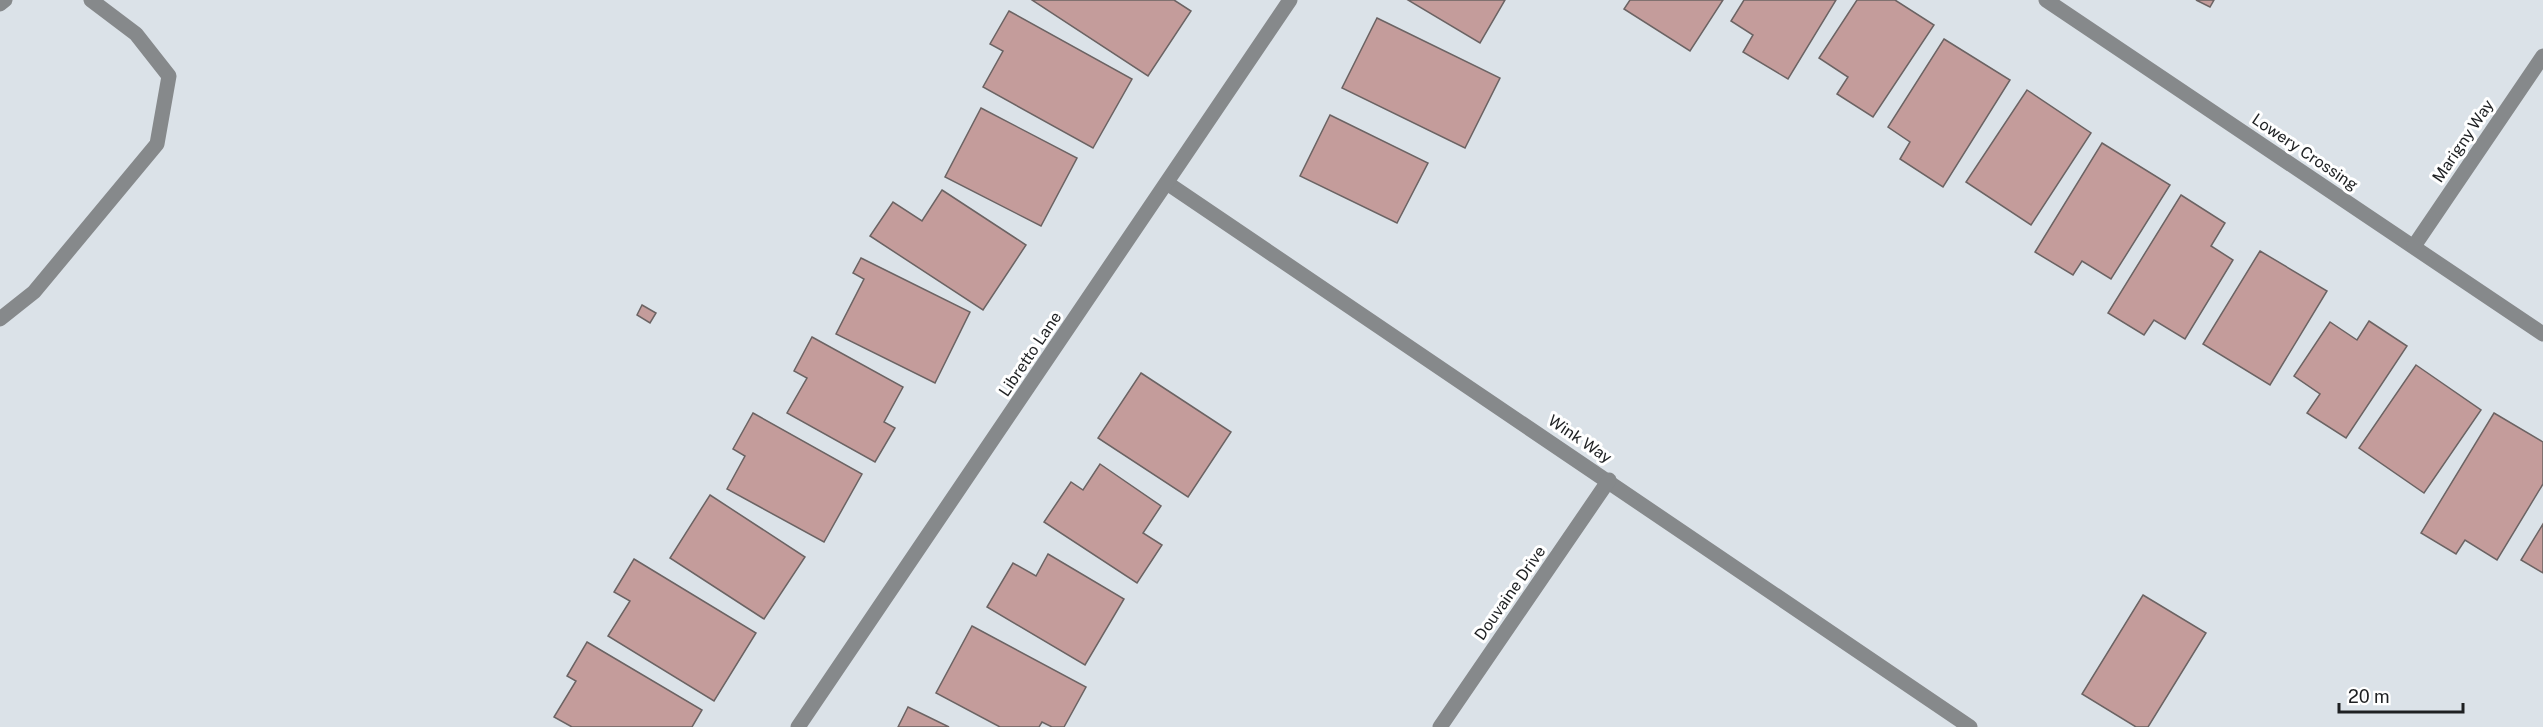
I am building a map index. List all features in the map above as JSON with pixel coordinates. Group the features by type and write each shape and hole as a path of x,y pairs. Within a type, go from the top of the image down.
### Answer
{"street":[{"path":"0,4 5,0"},
{"path":"0,319 34,292 157,144 169,76 136,34 91,0"},
{"name":"Libretto Lane","path":"798,727 1290,0"},
{"name":"Lowery Crossing","path":"2046,0 2543,334"},
{"name":"Marigny Way","path":"2414,246 2543,56"},
{"name":"Wink Way","path":"1167,183 1609,480 1970,727"},
{"name":"Douvaine Drive","path":"1440,727 1609,480"}],"building":[{"path":"1032,0 1174,0 1191,11 1148,76"},
{"path":"1408,0 1505,0 1480,43"},
{"path":"1630,0 1723,0 1690,51 1624,9"},
{"path":"1744,0 1836,0 1788,79 1743,52 1753,35 1731,21"},
{"path":"1857,0 1895,0 1934,25 1873,117 1837,94 1848,77 1819,58"},
{"path":"2196,0 2214,0 2210,7"},
{"path":"1009,11 1132,79 1093,148 983,87 1003,51 990,44"},
{"path":"1377,18 1500,78 1465,148 1342,88"},
{"path":"1944,39 2010,80 1943,187 1900,159 1910,142 1888,127"},
{"path":"2027,90 2091,133 2031,225 1966,182"},
{"path":"981,108 1077,158 1041,226 945,177"},
{"path":"1330,115 1428,163 1397,223 1300,176"},
{"path":"2102,143 2170,185 2111,279 2082,261 2073,275 2035,252"},
{"path":"942,190 1026,245 983,310 870,236 893,202 922,221"},
{"path":"2181,195 2225,223 2211,246 2233,260 2185,339 2154,320 2144,335 2108,313"},
{"path":"2260,251 2327,291 2270,385 2203,344"},
{"path":"861,258 970,312 935,383 836,334 864,279 853,273"},
{"path":"642,305 656,313 650,323 637,315"},
{"path":"2369,321 2407,346 2346,438 2307,413 2320,394 2294,376 2330,322 2357,340"},
{"path":"812,337 903,387 884,422 895,428 875,462 787,413 807,378 794,371"},
{"path":"2416,365 2481,410 2424,493 2359,448"},
{"path":"1141,373 1231,432 1188,497 1098,438"},
{"path":"753,413 862,474 824,542 727,489 745,456 733,449"},
{"path":"2494,413 2543,442 2543,484 2497,560 2465,540 2456,554 2421,533"},
{"path":"1100,464 1161,506 1143,533 1162,545 1137,583 1044,522 1071,482 1083,490"},
{"path":"710,495 805,557 764,619 670,558"},
{"path":"2543,524 2543,573 2521,560"},
{"path":"1048,554 1124,599 1085,665 987,607 1013,563 1036,576"},
{"path":"634,559 756,633 714,701 608,636 630,601 614,592"},
{"path":"2143,595 2206,633 2148,727 2136,727 2082,694"},
{"path":"972,626 1086,687 1064,727 1052,727 1042,722 1039,727 1000,727 936,693"},
{"path":"587,642 702,710 692,727 572,727 554,717 576,681 567,676"},
{"path":"908,707 949,727 898,727"}]}
